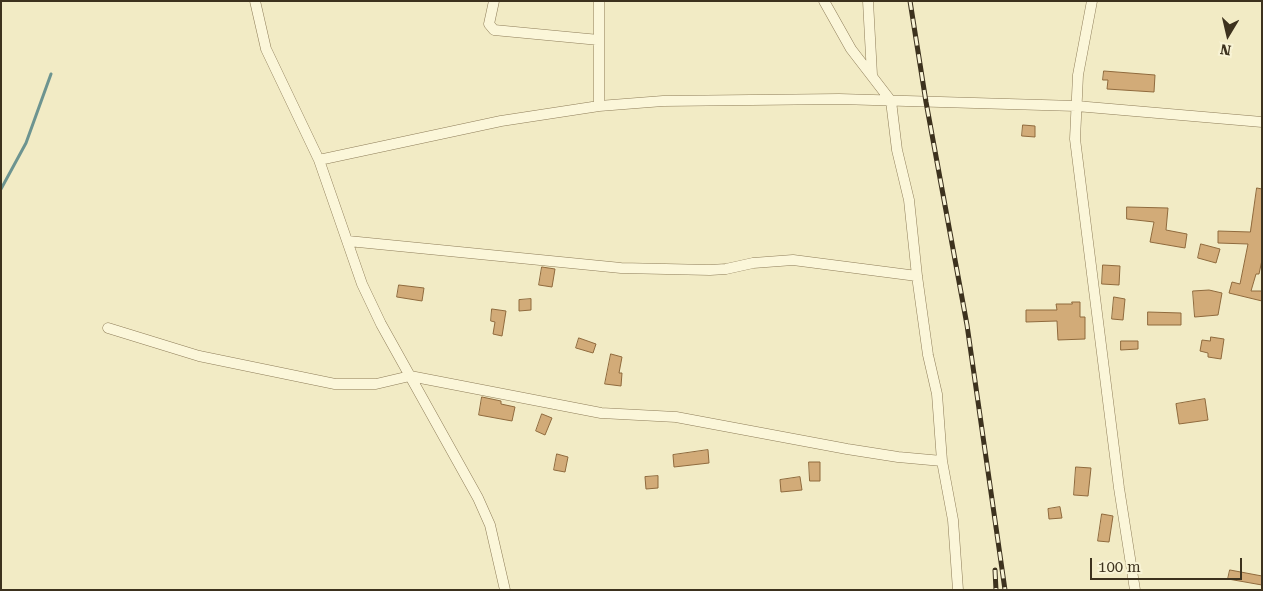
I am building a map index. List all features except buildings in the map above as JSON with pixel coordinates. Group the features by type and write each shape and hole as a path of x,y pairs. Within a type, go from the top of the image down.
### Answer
{"street":[{"path":"255,1 266,49 319,160 362,284 381,324 478,498 490,525 505,590"},
{"path":"494,1 489,24 494,30 598,40"},
{"path":"599,1 599,106"},
{"path":"824,1 847,42 891,101 897,150 909,200 928,355 937,394 942,461 953,520 958,590"},
{"path":"868,1 872,76"},
{"path":"1092,1 1082,46 1076,106 1076,149 1119,488 1135,590"},
{"path":"319,160 501,122 599,106 735,99 1076,106 1262,122"},
{"path":"348,241 621,268 718,270 753,263 793,260 917,276"},
{"path":"108,328 199,356 335,384 376,384 410,376 600,413 676,417 847,450 898,458 942,461"}],"waterway":[{"path":"1,189 26,143 51,74"}],"railway":[{"path":"910,1 926,102 967,325 1005,590"},
{"path":"995,570 996,590"}]}
